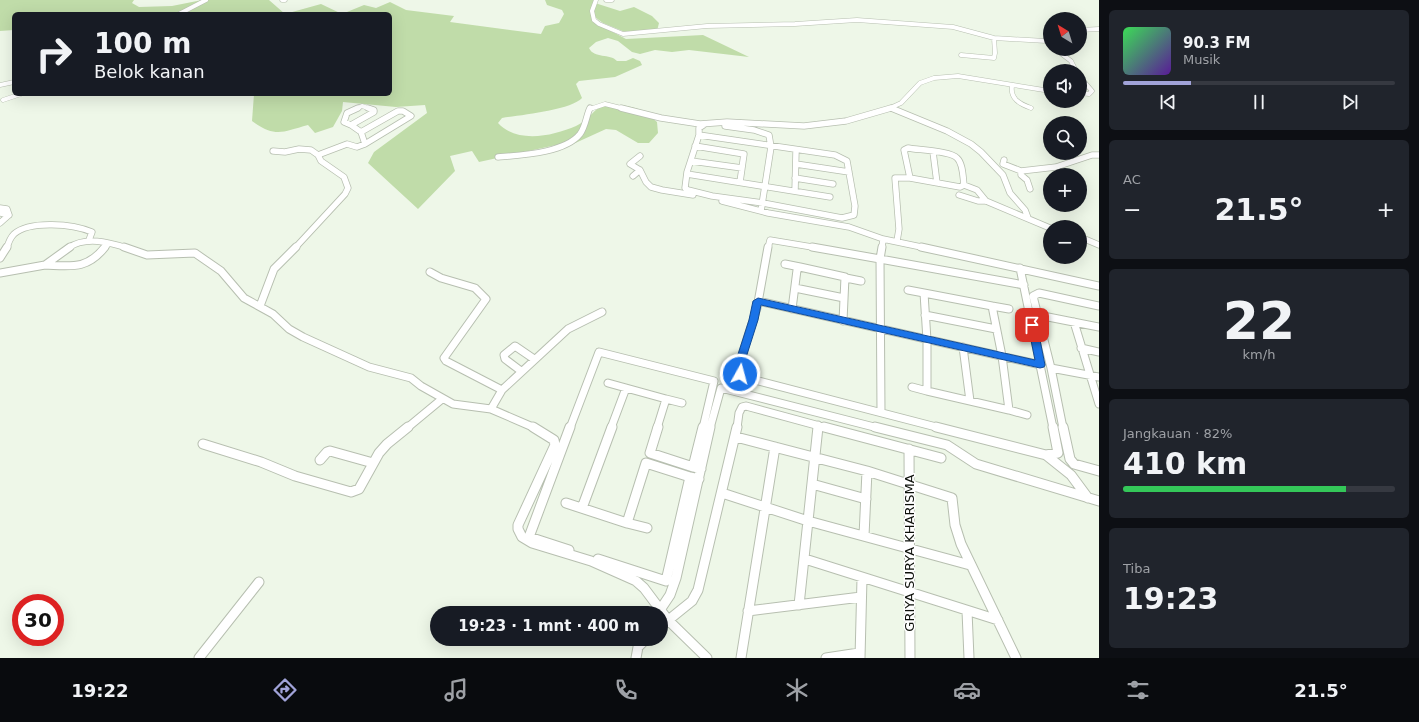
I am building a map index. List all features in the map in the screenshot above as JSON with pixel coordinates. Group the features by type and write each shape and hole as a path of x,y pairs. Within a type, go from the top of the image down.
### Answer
{"street":[{"path":"183,12 206,0"},
{"path":"596,0 592,11 594,20 599,24 623,34 708,26 795,24 857,20 958,27 994,38 1043,43"},
{"path":"606,0 612,0"},
{"path":"1087,30 1099,29"},
{"path":"961,55 994,58 996,53 994,38"},
{"path":"1064,56 1072,64"},
{"path":"498,158 544,151 562,146 580,135 587,121 587,114 590,108 605,104 660,118 690,123 734,122 804,126 846,121 891,108 900,103 920,83 934,78 962,77 1043,90"},
{"path":"0,85 12,82"},
{"path":"1087,85 1092,91 1087,94"},
{"path":"1012,86 1011,93 1016,101 1031,108"},
{"path":"3,100 15,96"},
{"path":"351,125 375,111 362,106 347,113 344,121 361,132 365,144"},
{"path":"891,108 947,131 971,144 981,152 1003,175 1010,193 1025,210 1028,218"},
{"path":"318,155 347,141 359,147 412,116 403,111 398,111 361,132"},
{"path":"699,136 772,147 796,151 839,157 847,160 855,211 854,215 849,217 842,218 763,203 693,192 685,188 687,174 699,136 699,128 707,123 769,134 772,147 763,203 762,211"},
{"path":"696,146 744,154 740,182"},
{"path":"910,178 904,150 908,148 957,157 960,162 964,185"},
{"path":"260,306 274,269 307,236 345,194 348,188 344,177 321,161 318,155 311,150 305,149 285,152 273,151"},
{"path":"795,191 796,151"},
{"path":"933,152 937,183"},
{"path":"1004,160 1003,164 1021,171 1056,167 1092,155 1099,155"},
{"path":"640,156 630,164 640,170 647,183 656,188 709,197 762,211 849,227 883,239 1099,286"},
{"path":"691,161 742,168"},
{"path":"796,164 849,172"},
{"path":"633,176 640,170"},
{"path":"1021,171 1021,176 1027,180 1030,189"},
{"path":"687,174 766,186 830,198"},
{"path":"897,241 899,229 895,178 901,176 960,187 964,185 974,188 980,192 986,201"},
{"path":"795,178 833,184"},
{"path":"959,195 978,201 986,201 1043,225"},
{"path":"0,208 7,209 9,215"},
{"path":"0,213 9,215"},
{"path":"0,223 9,215"},
{"path":"0,258 8,248 12,236 17,231 25,228 55,226 85,228 92,232 90,240"},
{"path":"881,412 880,259 883,239"},
{"path":"45,265 76,243 90,240 120,246 147,256 195,253 221,271 244,298 273,314 289,329 303,337 368,367 411,378 421,386 453,404 491,409 536,428 554,440 555,445 518,525 520,534 524,539 539,546 591,561 627,577 644,588 657,606"},
{"path":"1020,268 1024,285 1058,453 1046,454 743,377 740,374 738,367 754,320 770,240 1024,285"},
{"path":"1087,240 1099,245"},
{"path":"0,273 45,265 85,265 93,261 108,244"},
{"path":"785,264 861,281"},
{"path":"792,309 797,270 800,267"},
{"path":"430,272 441,278 475,288 486,299 444,358 446,361 502,390"},
{"path":"842,321 846,278"},
{"path":"795,288 844,298"},
{"path":"908,290 1009,309"},
{"path":"924,293 927,340 927,391"},
{"path":"1099,306 1036,293 1033,298 1051,368 1070,459 1074,464 1099,471"},
{"path":"758,301 880,330 1040,365"},
{"path":"992,306 1002,356 1009,410"},
{"path":"491,409 502,390 521,370 568,329 602,312"},
{"path":"925,315 996,329"},
{"path":"1038,315 1099,328"},
{"path":"1074,322 1099,404"},
{"path":"521,370 504,359 504,355 513,347 518,347 534,359"},
{"path":"963,348 970,401"},
{"path":"1082,348 1099,352"},
{"path":"697,468 714,382 599,352 529,537 666,581 690,477 697,468 721,388 947,445 976,464 1099,501"},
{"path":"1051,368 1099,377"},
{"path":"608,383 682,403"},
{"path":"912,387 1027,415"},
{"path":"582,508 626,388"},
{"path":"203,444 261,462 296,476 351,492 359,489 373,463 387,444 442,399"},
{"path":"627,523 666,399"},
{"path":"668,620 695,597 736,437 739,413 744,406 941,458"},
{"path":"799,605 818,425"},
{"path":"736,437 867,471 952,498 955,525 970,565 1016,658"},
{"path":"741,658 776,448"},
{"name":"GRIYA SURYA KHARISMA","path":"909,449 910,658"},
{"path":"320,460 327,452 330,451 373,463"},
{"path":"650,453 697,468"},
{"path":"1046,454 1070,475 1088,498"},
{"path":"646,463 690,477"},
{"path":"664,606 667,602 674,585 679,560 690,477 684,464"},
{"path":"864,536 867,471"},
{"path":"812,484 866,499"},
{"path":"722,494 808,521 970,565"},
{"path":"566,503 647,528"},
{"path":"805,559 998,620"},
{"path":"826,658 859,656 862,578"},
{"path":"199,658 259,582"},
{"path":"748,611 861,597"},
{"path":"967,611 969,658"},
{"path":"668,626 707,658"},
{"path":"636,658 639,646"}],"green space":[{"path":"0,0 134,0 132,3 139,7 172,6 202,0 269,0 283,12 12,12 12,30 0,31"},
{"path":"545,0 595,0 595,3 620,11 634,7 652,16 659,23 657,31 625,32 603,23 592,15 594,22 626,39 703,35 749,57 689,50 672,52 655,50 640,54 632,52 618,41 608,38 596,42 589,48 594,54 610,57 617,61 626,61 633,58 640,61 642,65 615,77 579,81 576,84 582,98 568,106 502,118 498,123 506,130 515,134 525,136 546,135 567,130 579,124 597,109 602,107 608,105 621,105 645,112 657,122 658,133 649,143 638,143 616,130 606,129 560,150 556,145 479,162 472,151 450,156 455,171 418,209 368,163 374,152 427,113 425,105 396,107 343,102 342,111 333,127 315,133 308,125 292,130 273,132 252,121 254,96 392,96 392,12 347,12 364,5 376,8 390,2 406,10 454,16 450,22 541,34 545,26 559,23 564,14 562,10 547,5"},
{"path":"321,4 338,12 292,12"}],"route":[{"path":"740,374 738,367 754,320 758,301 880,330 1040,365 1032,325"}]}
